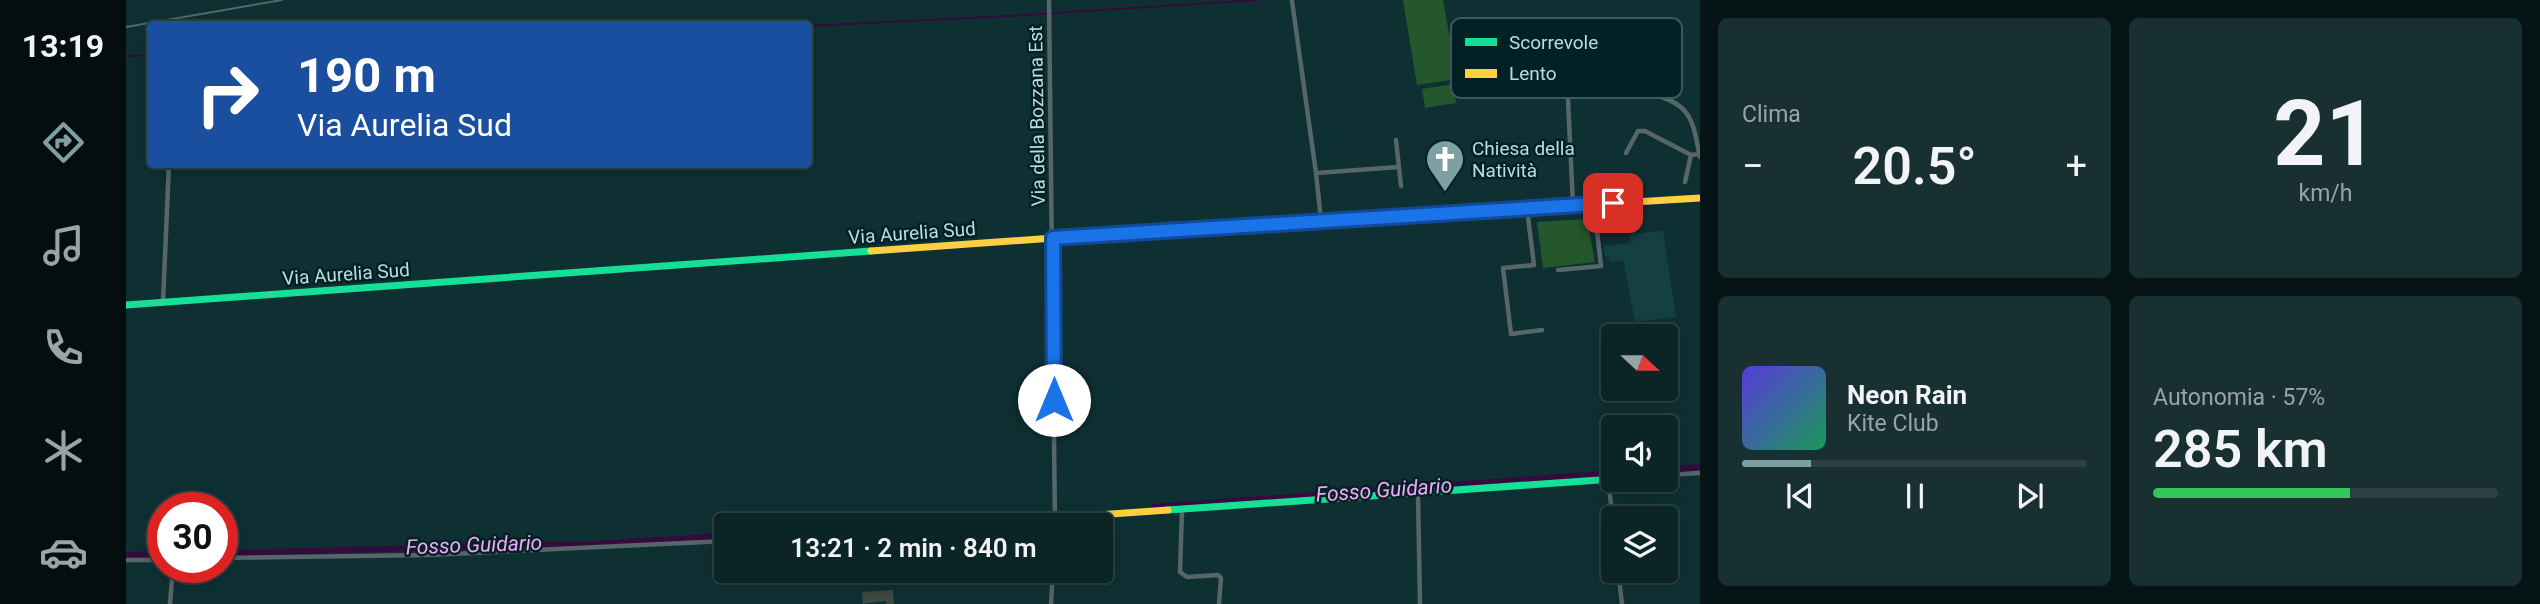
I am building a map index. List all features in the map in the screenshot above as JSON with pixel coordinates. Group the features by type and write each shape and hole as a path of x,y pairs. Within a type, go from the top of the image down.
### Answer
{"main road":[{"name":"Via Aurelia Sud","path":"126,305 1053,238 1700,198"},
{"path":"1113,517 1601,480"}],"street":[{"name":"Via della Bozzana Est","path":"1049,0 1055,513"},
{"path":"1292,1 1321,220"},
{"path":"1568,98 1573,205"},
{"path":"1626,153 1633,137 1638,131 1644,131 1691,155 1700,155 1688,114 1659,98"},
{"path":"1396,140 1401,186"},
{"path":"1685,182 1691,155"},
{"path":"1316,173 1399,167"},
{"path":"163,302 169,168"},
{"path":"1558,270 1601,266 1594,204"},
{"path":"1527,208 1534,265 1503,268 1511,334 1542,330"},
{"path":"1678,474 1700,472"},
{"path":"1418,492 1420,604"},
{"path":"1182,510 1180,572 1187,577 1218,575 1219,604"},
{"path":"238,558 469,553 714,542"},
{"path":"126,561 147,560"},
{"path":"170,604 172,583"},
{"path":"1051,604 1052,583"},
{"path":"1620,583 1622,604"}],"shaded area":[{"path":"1663,231 1676,317 1635,322 1624,263 1622,260 1610,262 1609,257 1605,257 1604,246 1631,243 1630,234"}],"green space":[{"path":"1403,0 1443,0 1451,45 1451,80 1417,85"},
{"path":"1451,84 1451,98 1455,98 1456,103 1425,108 1422,89"},
{"path":"1587,219 1595,262 1543,268 1537,222"}],"building":[{"path":"893,590 894,604 886,604 886,601 863,604 862,592"}],"waterway":[{"path":"1053,13 1259,0"},
{"path":"812,26 1046,14"},
{"path":"126,56 147,55"},
{"name":"Fosso Guidario","path":"1678,469 1700,467"},
{"name":"Fosso Guidario","path":"1154,507 1601,474"},
{"name":"Fosso Guidario","path":"238,553 593,544 714,537"},
{"name":"Fosso Guidario","path":"126,555 147,554"}],"railway":[{"path":"161,21 282,0"},
{"path":"126,27 147,23"}],"traffic: fast":[{"path":"1095,235 1601,204"},
{"path":"126,305 871,251"},
{"path":"1168,510 1601,480"}],"traffic: slow":[{"path":"1601,204 1700,198"},
{"path":"871,251 1095,235"},
{"path":"1113,514 1168,510"}],"place":[{"name":"Chiesa della Natività","path":"1445,193"}],"route":[{"path":"1054,400 1053,238 1613,203"}]}
